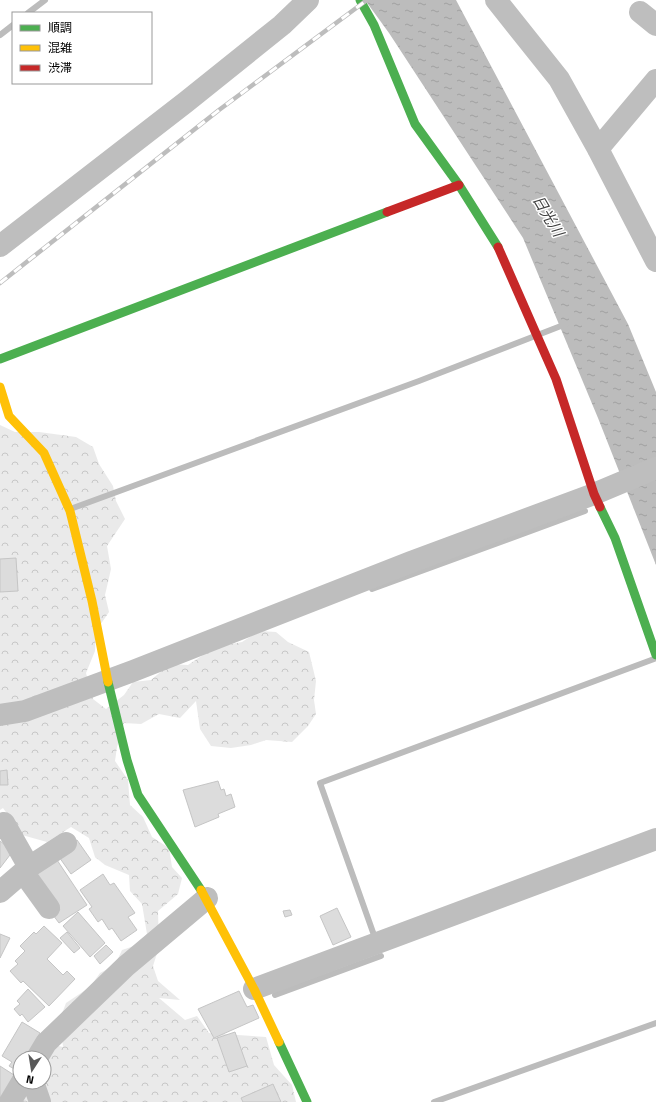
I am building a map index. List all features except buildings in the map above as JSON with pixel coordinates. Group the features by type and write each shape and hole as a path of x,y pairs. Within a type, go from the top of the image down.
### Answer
{"street":[{"path":"0,246 186,102 282,25 308,0"},
{"path":"360,0 374,25 415,124 459,185 501,252 556,379 597,493 615,538 656,655"},
{"path":"496,0 559,79"},
{"path":"508,0 559,79 598,149 656,261"},
{"path":"598,149 656,80"},
{"path":"0,359 459,185"},
{"path":"0,387 5,417 44,453 70,511 92,601 107,680 127,760 138,795 207,898 254,989 307,1102"},
{"path":"0,715 25,710 107,680 404,565 597,493 656,468"},
{"path":"0,828 4,822 26,869 49,908"},
{"path":"254,989 656,839"},
{"path":"0,892 26,869 66,843"},
{"path":"41,1050 46,1043 126,966 207,898"},
{"path":"10,1102 17,1090"},
{"path":"36,1090 40,1102"}],"green space":[{"path":"0,425 15,432 39,432 76,437 93,447 99,464 113,486 116,501 125,519 107,546 111,569 105,595 109,612 96,631 95,651 86,673 93,699 106,709 124,695 133,682 151,680 170,664 188,665 215,647 242,642 259,631 276,632 288,642 309,652 316,681 314,700 316,714 308,726 292,742 266,740 251,745 231,748 211,746 200,729 196,701 180,718 159,714 141,724 124,723 117,747 115,761 128,780 130,805 143,817 152,837 169,848 172,867 182,878 178,894 158,911 159,947 153,966 158,981 180,1000 159,998 185,1020 197,1016 209,1033 266,1037 274,1065 292,1085 296,1102 22,1102 24,1094 31,1090 52,1090 52,1050 50,1050 54,1045 63,1047 60,1019 66,1003 90,987 100,973 115,965 122,950 137,945 147,934 142,904 130,891 129,875 105,865 95,857 89,838 71,827 47,842 22,835 3,808 0,810"}],"water":[{"name":"日光川","path":"365,0 456,0 628,324 656,392 656,565 598,418 523,238 389,33"}],"waterway":[{"path":"29,12 45,0"},
{"path":"0,35 12,26"},
{"path":"73,508 419,381 566,324"},
{"path":"372,589 585,511"},
{"path":"375,938 320,783 654,659"},
{"path":"275,995 381,956"},
{"path":"434,1102 656,1023"}],"railway":[{"path":"0,283 219,110 367,0"}],"traffic: fast":[{"path":"360,0 374,25 415,124 459,185 498,247"},
{"path":"0,359 387,212"},
{"path":"600,507 615,538 656,655"},
{"path":"108,682 127,760 138,795 201,890"},
{"path":"279,1042 307,1102"}],"traffic: slow":[{"path":"0,387 9,416 44,453 70,511 92,601 108,682"},
{"path":"201,890 254,989 279,1042"}],"traffic: jam":[{"path":"387,212 459,185"},
{"path":"498,247 556,379 594,494 600,507"}]}
